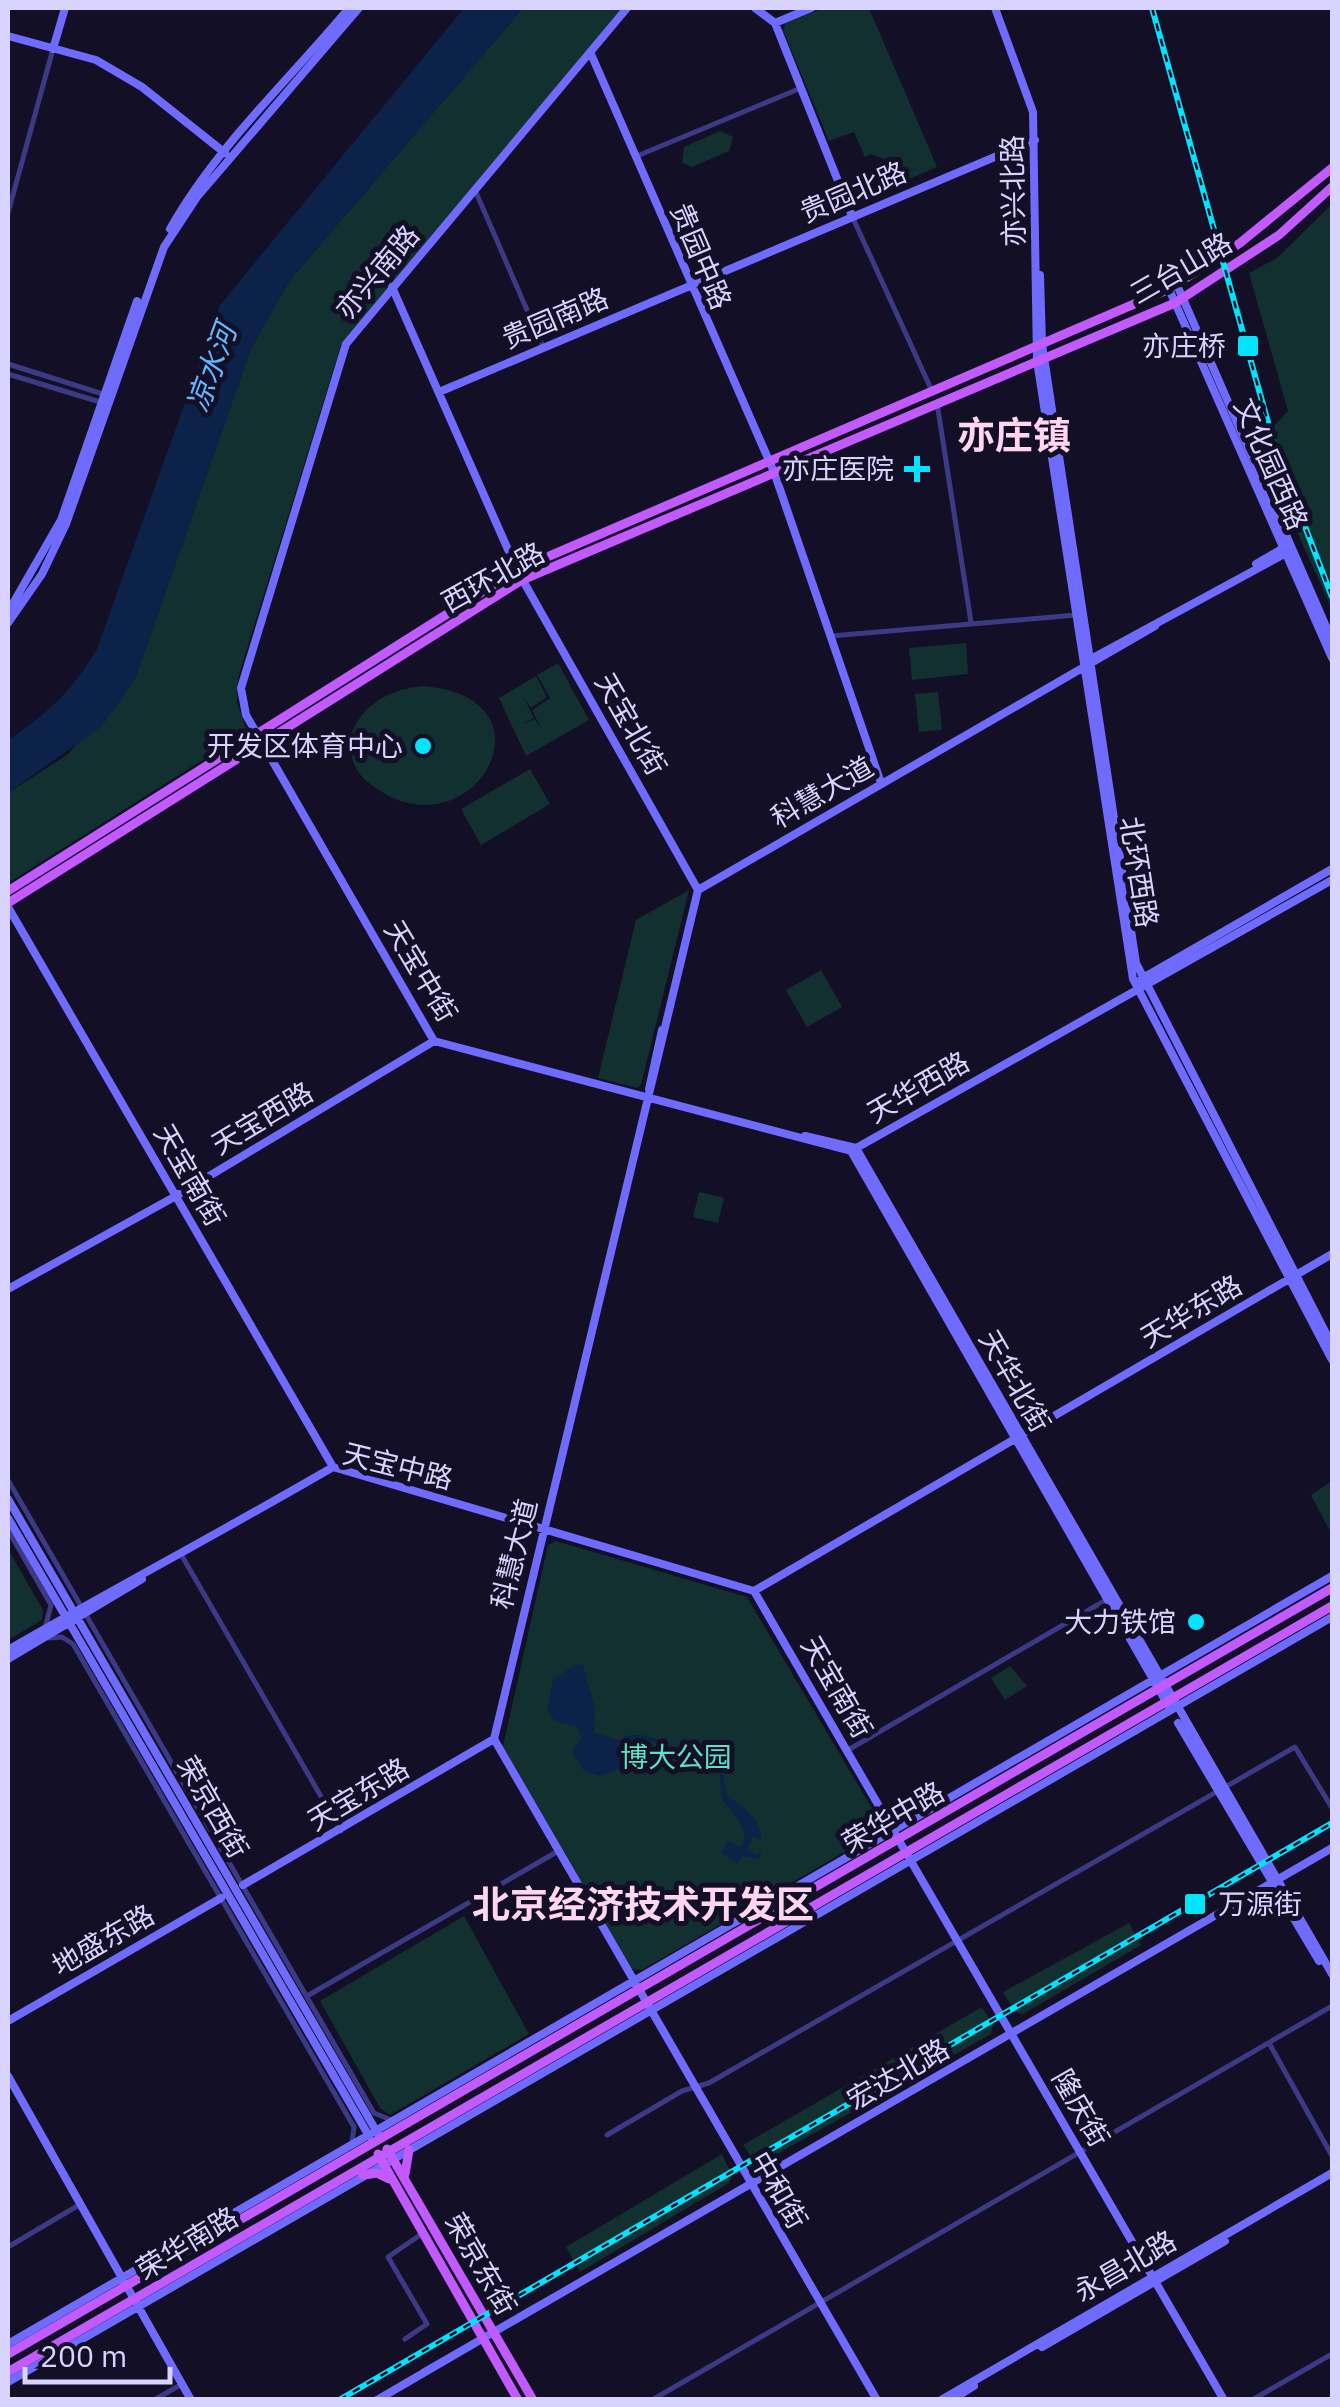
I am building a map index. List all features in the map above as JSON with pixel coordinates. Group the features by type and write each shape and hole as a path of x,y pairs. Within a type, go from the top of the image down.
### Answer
{"main road":[{"name":"三台山路","path":"1039,345 1173,287 1240,244 1332,168"},
{"name":"三台山路","path":"1040,359 1179,300 1309,210 1332,188"},
{"path":"1304,190 1297,206 1309,210"},
{"name":"西环北路","path":"8,891 517,570 1039,345"},
{"name":"西环北路","path":"8,905 522,580 1040,359"},
{"name":"荣华中路","path":"374,2136 458,2092 638,1984 716,1946 897,1834 976,1796 1158,1683 1238,1643 1332,1588"},
{"name":"荣华中路","path":"386,2158 566,2048 649,2005 831,1896 910,1856 1090,1745 1170,1704 1332,1606"},
{"path":"374,2136 386,2158"},
{"name":"荣华南路","path":"8,2354 124,2281 200,2242 374,2136"},
{"path":"405,2177 409,2150"},
{"name":"荣华南路","path":"8,2372 137,2303 296,2204 386,2158"},
{"name":"荣京东街","path":"386,2158 405,2177 533,2400"},
{"name":"荣京东街","path":"386,2158 392,2182 518,2400"},
{"path":"363,2175 376,2174 392,2182"}],"street":[{"path":"8,213 65,8"},
{"path":"8,612 36,570 60,520 164,247 227,155 349,8"},
{"path":"227,155 358,8"},
{"name":"亦兴南路","path":"257,732 242,702 255,638 346,344 627,8"},
{"path":"754,8 775,23 852,216 932,392"},
{"path":"775,23 811,8"},
{"name":"亦兴北路","path":"995,8 1033,112 1039,345"},
{"path":"8,36 96,60 142,87 227,155"},
{"name":"贵园中路","path":"592,54 774,472 882,783"},
{"path":"634,157 801,88"},
{"name":"贵园北路","path":"690,286 1034,140"},
{"path":"475,190 543,347"},
{"name":"贵园南路","path":"439,392 690,286"},
{"name":"天宝北街","path":"392,287 522,580 698,890"},
{"name":"文化园西路","path":"1173,287 1332,658"},
{"name":"北环西路","path":"1039,345 1076,614 1088,664"},
{"name":"北环西路","path":"1040,359 1140,984 1332,1345"},
{"path":"8,364 104,399"},
{"path":"8,374 104,399"},
{"path":"8,623 56,545 104,399"},
{"path":"937,403 971,622"},
{"name":"文化园西路","path":"1288,549 1332,640"},
{"name":"科慧大道","path":"494,1738 698,890 1288,549"},
{"path":"831,636 1076,614"},
{"name":"天宝中街","path":"257,732 434,1041 648,1099"},
{"name":"天华西路","path":"648,1099 853,1150 1332,869"},
{"name":"天华西路","path":"1140,984 1332,880"},
{"name":"天宝南街","path":"8,905 333,1467"},
{"name":"天宝西路","path":"8,1289 176,1196 434,1041"},
{"name":"天华北街","path":"853,1150 1158,1683"},
{"name":"天华东路","path":"754,1591 1332,1254"},
{"name":"北环西路","path":"1293,1277 1332,1360"},
{"name":"天华北街","path":"1019,1437 1158,1683"},
{"name":"天宝中路","path":"46,1634 333,1467 544,1529"},
{"path":"8,1480 75,1617 243,1885 303,1998 374,2113 394,2120"},
{"name":"荣京西街","path":"8,1499 374,2136"},
{"name":"荣京西街","path":"8,1518 75,1617 303,1998 374,2136"},
{"path":"544,1529 754,1591"},
{"path":"8,1530 51,1605 52,1616 46,1634 8,1659"},
{"path":"182,1556 341,1831"},
{"path":"8,2344 124,2281 178,2245 350,2145 374,2136 437,2095 638,1984 688,1949 897,1834 951,1797 1158,1683 1212,1646 1332,1576"},
{"name":"天宝南街","path":"754,1591 897,1834"},
{"path":"848,1750 1108,1598"},
{"path":"8,2382 386,2158 409,2150 588,2045 649,2005 853,1895 910,1856 1111,1745 1170,1704 1332,1616"},
{"path":"8,1650 46,1634 73,1644 354,2127 350,2145"},
{"path":"1212,1646 1238,1643"},
{"path":"1158,1683 1332,1974"},
{"path":"494,1738 638,1984"},
{"name":"天宝东路","path":"243,1885 494,1738"},
{"path":"1090,1745 1111,1745"},
{"path":"607,2134 1296,1747 1332,1808"},
{"path":"951,1797 976,1796"},
{"name":"隆庆街","path":"897,1834 1224,2400"},
{"name":"宏达北路","path":"377,2400 1332,1848"},
{"path":"303,1998 560,1850"},
{"path":"1276,1880 1332,1984"},
{"path":"831,1896 853,1895"},
{"name":"地盛东路","path":"8,2021 221,1898"},
{"path":"688,1949 716,1946"},
{"name":"中和街","path":"638,1984 750,2186 876,2400"},
{"path":"652,2400 1332,2006"},
{"path":"1269,2043 1332,2156"},
{"path":"566,2048 588,2045"},
{"path":"8,2076 191,2400"},
{"path":"437,2095 458,2092"},
{"name":"永昌北路","path":"941,2400 1332,2176"},
{"path":"296,2204 317,2202"},
{"path":"8,2247 79,2205"},
{"path":"405,2339 427,2324 388,2257 423,2233"},
{"path":"178,2245 200,2242"},
{"name":"永昌北路","path":"952,2400 1154,2279"},
{"path":"54,2345 77,2342"},
{"path":"1252,2400 1332,2354"},
{"path":"154,2400 182,2384"}],"green space":[{"path":"523,8 622,8 341,345 238,678 237,702 247,732 8,883 8,793 67,755 135,679 251,348 289,281"},
{"path":"824,8 869,8 937,167 902,182 894,163 871,154 865,157 854,132 829,141 783,30 786,23"},
{"path":"720,131 733,137 729,151 692,167 682,163 684,147"},
{"path":"1332,204 1332,609 1257,444 1288,411 1249,273 1277,258"},
{"path":"966,643 968,674 912,680 909,648"},
{"path":"558,663 589,720 526,756 499,698 536,676 547,697 531,708 524,698 534,718 520,725 535,719 541,728 532,710 550,698 537,675"},
{"name":"开发区体育中心","path":"422,686 464,696 487,715 495,739 489,764 473,787 448,801 417,805 369,783 355,767 349,744 358,720 375,703 396,692"},
{"path":"938,692 942,730 919,732 915,694"},
{"path":"530,769 550,804 481,845 461,809"},
{"path":"689,890 641,1085 637,1088 598,1078 636,920"},
{"path":"821,970 842,1007 807,1027 786,990"},
{"path":"699,1192 724,1198 718,1223 693,1217"},
{"path":"1332,1481 1332,1535 1311,1495"},
{"name":"博大公园","path":"556,1541 747,1597 880,1822 877,1833 642,1970 632,1969 503,1746 548,1545"},
{"path":"8,1549 43,1610 42,1620 8,1640"},
{"path":"1010,1666 1027,1686 1005,1700 991,1678"},
{"path":"464,1916 529,2034 390,2115 380,2108 320,2001"},
{"path":"1129,1923 1141,1945 1023,2014 1015,2012 1003,1992"},
{"path":"982,2007 993,2025 991,2034 763,2162 755,2162 743,2145"},
{"path":"722,2154 732,2175 729,2183 580,2272 566,2247"}],"water":[{"name":"凉水河","path":"464,8 523,8 289,281 251,348 135,679 102,726 8,793 8,740 58,700 97,649 220,305"},
{"path":"575,1665 583,1665 595,1709 594,1732 620,1741 626,1736 649,1737 666,1745 689,1762 722,1770 727,1795 758,1825 762,1841 753,1836 748,1849 757,1855 763,1846 759,1859 742,1856 737,1863 721,1853 728,1841 741,1848 744,1833 722,1799 719,1770 693,1769 671,1749 643,1738 624,1745 623,1776 618,1769 601,1776 584,1771 572,1752 581,1738 577,1726 556,1722 547,1710 553,1680"}],"railway":[{"path":"1152,8 1276,451 1332,597"},
{"path":"339,2400 1332,1823"}],"place":[{"name":"亦庄桥","path":"1248,346"},
{"name":"亦庄医院","path":"917,469"},
{"name":"开发区体育中心","path":"423,746"},
{"name":"大力铁馆","path":"1196,1622"},
{"name":"万源街","path":"1195,1904"}],"district":[{"name":"亦庄镇","path":"1014,436"},
{"name":"北京经济技术开发区","path":"643,1905"}]}
